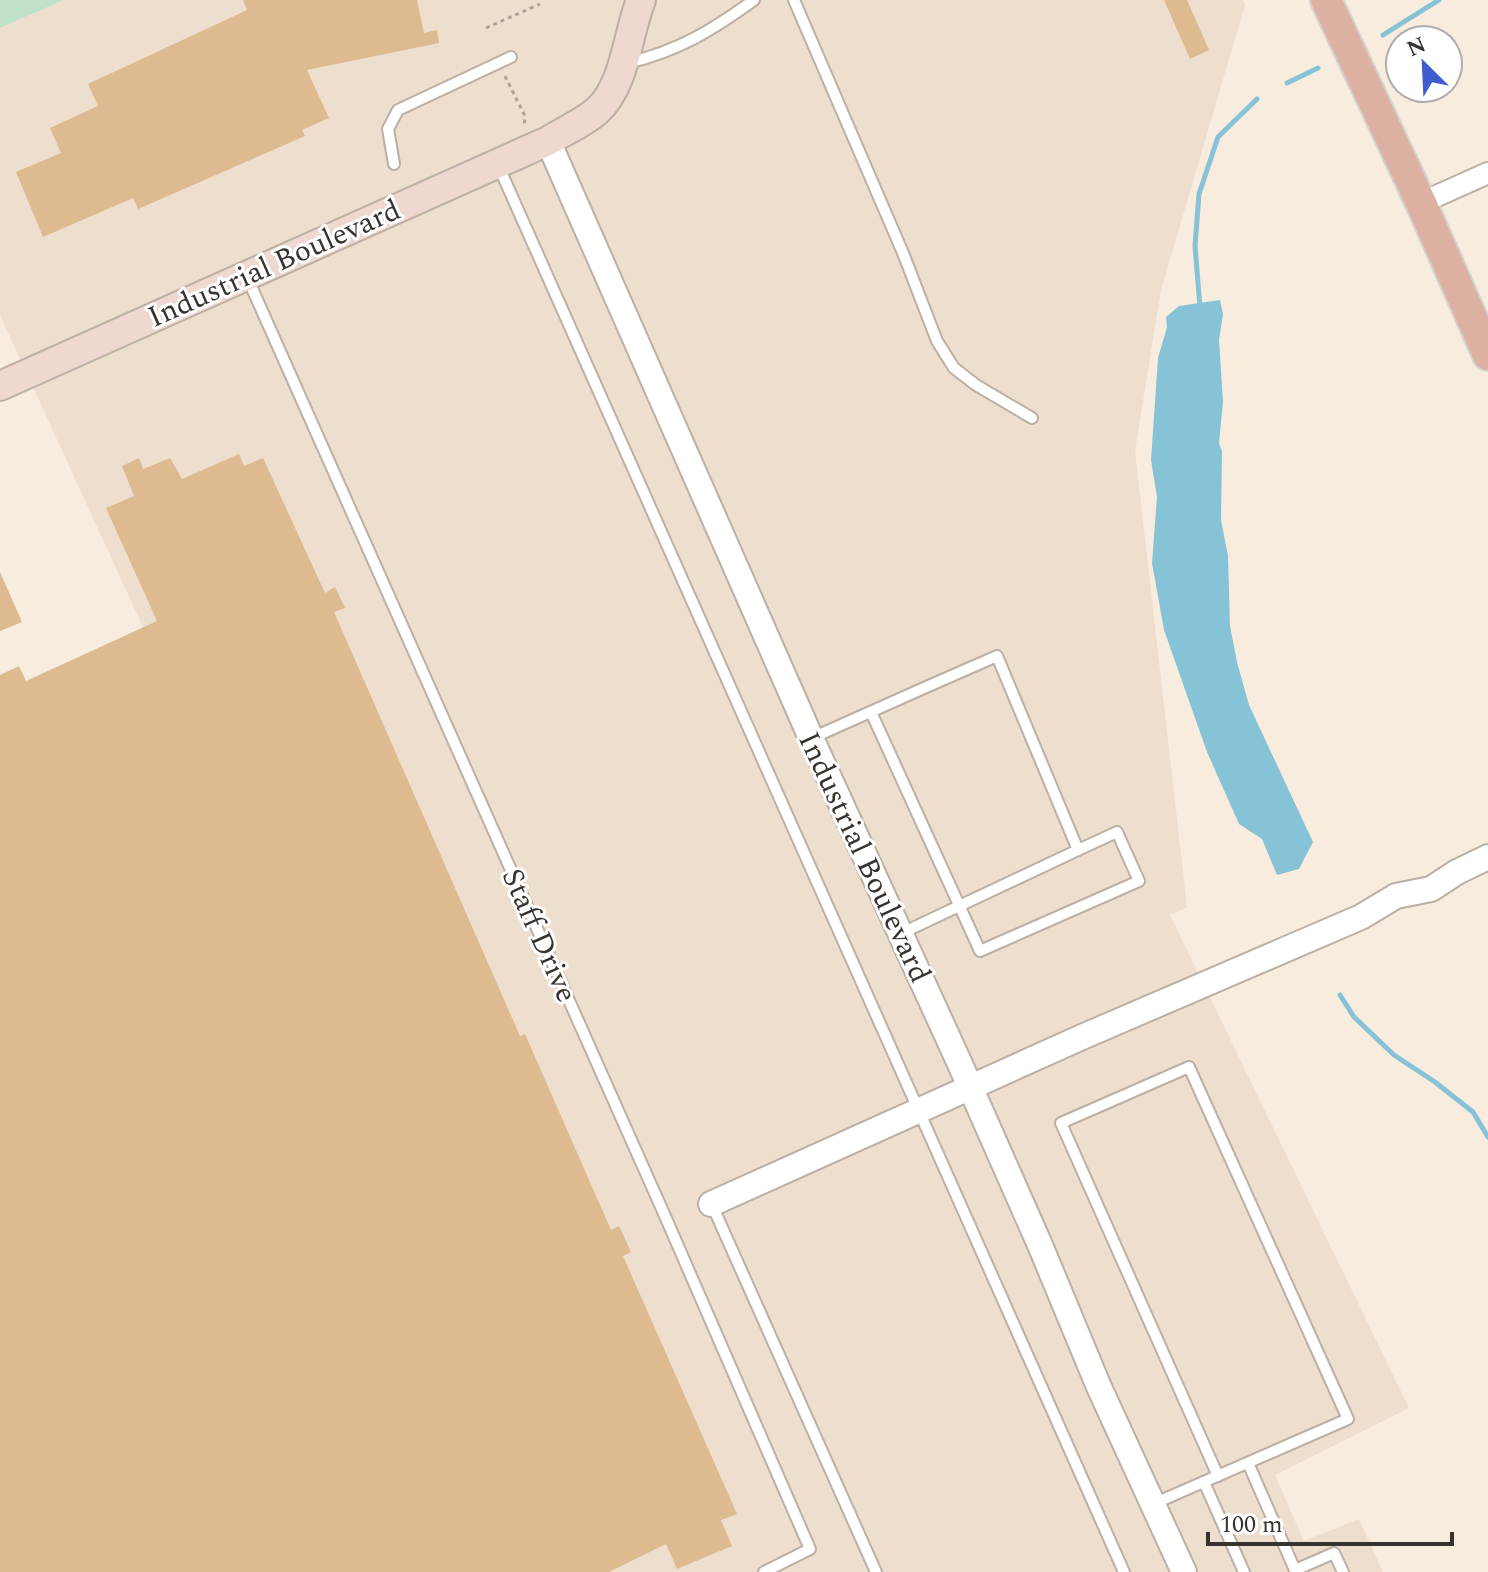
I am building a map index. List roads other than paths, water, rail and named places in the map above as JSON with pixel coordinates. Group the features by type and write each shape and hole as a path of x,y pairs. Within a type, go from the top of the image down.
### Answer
{"main road":[{"name":"Industrial Boulevard","path":"0,386 497,164 536,133 595,112 608,98 641,0"},
{"path":"1326,0 1488,355"}],"street":[{"name":"Industrial Boulevard","path":"536,133 970,1088 1099,1387 1184,1572"},
{"path":"1421,203 1488,173"},
{"path":"715,1211 970,1088 1361,917 1385,901 1431,889 1488,857"}],"lane":[{"path":"621,65 663,54 711,32 754,0"},
{"path":"794,0 897,238 937,341 954,368 976,385 1032,418"},
{"path":"394,164 388,129 398,110 511,57"},
{"path":"497,164 1124,1572"},
{"name":"Staff Drive","path":"247,275 810,1549 764,1572"},
{"path":"811,738 997,656 1078,850"},
{"path":"871,712 960,906 980,951 1139,881 1117,832 1078,850 960,906 900,934"},
{"path":"1153,1504 1218,1476 1248,1463 1348,1419 1189,1067 1061,1123 1218,1476"},
{"path":"715,1211 876,1572"},
{"path":"1248,1463 1295,1570 1334,1553 1343,1572"},
{"path":"1204,1482 1244,1572"}],"water":[{"path":"1220,300 1223,314 1219,340 1223,402 1219,443 1222,451 1221,520 1228,556 1230,626 1249,705 1313,842 1299,869 1277,875 1262,839 1239,824 1207,752 1164,630 1152,563 1157,497 1151,460 1158,358 1167,327 1166,317 1179,306"}],"waterway":[{"path":"1383,35 1439,0"},
{"path":"1287,83 1318,68"},
{"path":"1200,307 1195,246 1199,194 1218,137 1257,99"},
{"path":"1340,995 1354,1017 1394,1055 1473,1112 1488,1137"}]}
